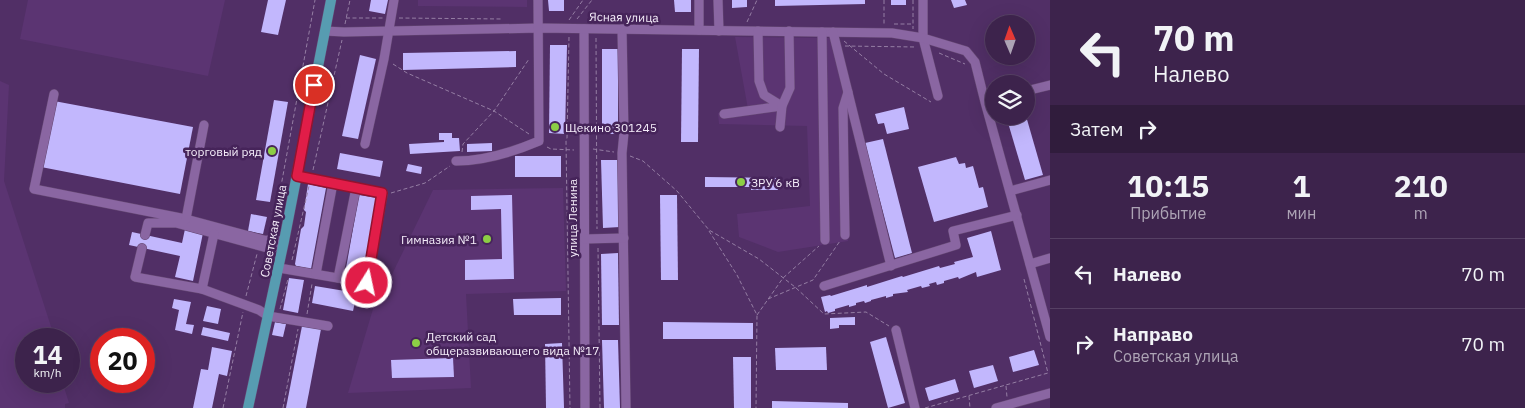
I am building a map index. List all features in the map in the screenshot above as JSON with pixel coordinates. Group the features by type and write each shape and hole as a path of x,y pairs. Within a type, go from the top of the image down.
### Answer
{"main road":[{"name":"Советская улица","path":"248,408 273,317 279,268 331,0"}],"street":[{"path":"365,144 384,59 394,0"},
{"path":"456,161 469,161 515,151 539,141 538,0"},
{"path":"698,0 699,30"},
{"path":"718,0 719,30"},
{"path":"924,0 919,38 935,100"},
{"name":"Ясная улица","path":"325,31 539,28 569,24 596,29 892,33 919,38 966,51 975,62 985,90"},
{"name":"улица Ленина","path":"584,28 585,408"},
{"path":"622,29 626,408"},
{"path":"758,31 759,82 764,95 782,106"},
{"path":"780,127 782,106 790,88 790,31"},
{"path":"822,32 825,240"},
{"path":"833,32 891,266"},
{"path":"1035,89 1050,85"},
{"path":"845,235 843,108 848,92"},
{"path":"54,94 34,188 186,219 262,243 272,249 284,241"},
{"path":"724,114 782,106"},
{"path":"186,219 204,125"},
{"name":"Ясная улица","path":"995,125 1010,191 1050,337"},
{"path":"279,268 367,283 382,193 297,176"},
{"path":"1010,191 1050,180"},
{"path":"315,274 333,183"},
{"path":"338,278 356,188"},
{"path":"824,286 956,245 953,232 1017,214"},
{"path":"145,235 148,223 176,223 214,234 262,243"},
{"path":"202,289 214,234"},
{"path":"585,239 624,238"},
{"path":"142,248 135,277 202,289 273,317 328,326"},
{"path":"1030,264 1050,258"},
{"path":"896,330 915,408"},
{"path":"996,408 1050,393"}],"path":[{"path":"223,408 244,305 262,243 272,230 315,0"},
{"path":"273,317 290,270 350,0"},
{"path":"570,408 566,150 568,138 569,24 583,0"},
{"path":"576,20 592,0"},
{"path":"747,22 757,0"},
{"path":"884,0 884,24"},
{"path":"913,0 919,38"},
{"path":"596,29 600,408"},
{"path":"833,32 884,74 935,100"},
{"path":"382,193 392,194 425,183 461,158 463,144 494,111 529,58"},
{"path":"384,59 408,73 494,111 550,149 597,149 622,153 643,161 677,191 708,230 737,275 757,315 756,408"},
{"path":"708,230 758,259 795,287 824,314 866,312 896,330"},
{"path":"768,299 812,280 845,235"},
{"path":"757,315 783,278 825,240"},
{"path":"283,408 315,274"},
{"path":"969,396 970,408"}],"shaded area":[{"path":"28,0 225,0 208,76 20,39"},
{"path":"418,0 527,0 527,7 418,6"},
{"path":"735,37 830,38 846,102 848,241 778,252 739,237 737,214 810,206 807,126 719,124 718,113 748,109"},
{"path":"0,81 9,85 4,181 51,328 15,328 15,393 66,393 69,403 65,404 65,408 0,408"},
{"name":"Гимназия №1","path":"563,188 566,291 466,294 471,388 348,393 376,299 381,297 433,190"}],"building":[{"path":"268,0 286,0 278,35 261,32"},
{"path":"371,0 388,0 385,14 369,11"},
{"path":"548,0 564,0 564,11 549,11"},
{"path":"674,0 691,0 691,12 675,12"},
{"path":"732,0 747,0 747,7 732,8"},
{"path":"775,0 865,0 865,4 775,6"},
{"path":"891,0 906,0 906,5 891,5"},
{"path":"951,0 965,0 967,5 954,8"},
{"path":"550,45 567,45 565,134 549,133"},
{"path":"602,49 618,49 618,134 602,134"},
{"path":"682,49 699,49 698,142 681,142"},
{"path":"516,51 516,67 403,70 403,53"},
{"path":"360,55 376,59 358,139 342,136"},
{"name":"торговый ряд","path":"274,100 288,102 270,202 256,200"},
{"path":"54,101 193,127 180,194 41,167"},
{"path":"904,107 909,129 887,134 884,123 878,124 875,114"},
{"path":"1009,125 1029,125 1043,175 1025,180"},
{"path":"439,133 452,133 452,138 459,138 460,151 410,154 409,144 444,142 444,140 439,140"},
{"path":"883,139 912,253 895,258 865,143"},
{"path":"492,143 492,151 467,152 467,144"},
{"path":"340,153 383,161 380,177 337,169"},
{"path":"515,156 561,156 561,177 515,177"},
{"path":"956,157 959,164 965,163 966,168 973,166 979,188 983,187 988,207 934,222 918,167"},
{"path":"601,160 618,160 620,227 603,228"},
{"path":"408,164 422,167 421,174 406,171"},
{"name":"ЗРУ 6 кВ","path":"705,177 778,178 778,190 751,190 751,187 705,187"},
{"path":"308,184 326,188 311,269 296,266 295,264 301,229 304,226 306,212 304,210"},
{"path":"359,195 377,198 362,277 345,274"},
{"path":"512,195 514,279 465,280 465,260 502,259 501,209 471,210 471,196"},
{"path":"660,195 677,195 678,280 661,280"},
{"path":"251,214 267,217 263,234 248,231"},
{"path":"185,229 203,233 193,281 175,277 180,256 129,245 132,232 182,243"},
{"path":"991,231 1001,270 977,277 976,272 959,279 958,277 944,281 944,283 937,285 936,282 929,284 930,286 922,288 921,286 907,290 908,292 893,294 893,296 886,298 886,296 865,303 864,301 849,307 849,305 835,309 835,311 828,313 827,311 825,312 821,297 831,296 867,285 867,287 939,266 940,268 973,257 967,238"},
{"path":"618,253 619,325 602,325 601,254"},
{"path":"289,278 304,280 298,313 283,310"},
{"path":"315,286 357,293 353,311 312,303"},
{"path":"561,298 561,315 514,315 513,299"},
{"path":"174,299 191,302 186,324 194,325 192,334 175,330 179,310 172,308"},
{"path":"207,306 221,309 218,324 203,321"},
{"path":"855,317 855,325 839,325 839,328 830,329 830,318"},
{"path":"275,322 286,324 283,337 272,335"},
{"path":"663,322 753,323 753,339 663,339"},
{"path":"302,326 321,329 306,408 286,408"},
{"path":"203,327 230,333 228,341 201,335"},
{"path":"886,337 905,403 888,408 870,342"},
{"path":"602,340 618,340 620,408 604,408"},
{"path":"562,343 564,408 546,408 545,344"},
{"path":"212,347 232,351 227,376 219,374 212,408 193,408 201,369 208,370"},
{"path":"826,347 827,370 776,370 775,348"},
{"path":"1034,350 1039,365 1013,372 1009,357"},
{"path":"733,357 751,357 751,408 734,408"},
{"path":"453,358 454,377 392,378 391,360"},
{"path":"993,365 998,381 974,388 969,371"},
{"path":"955,379 959,392 929,401 925,388"},
{"path":"772,401 848,403 848,408 772,408"}],"place":[{"name":"Щекино 301245","path":"555,127"},
{"name":"торговый ряд","path":"272,151"},
{"name":"ЗРУ 6 кВ","path":"741,182"},
{"name":"Гимназия №1","path":"487,239"},
{"name":"Детский сад общеразвивающего вида №17","path":"416,343"}],"route":[{"path":"314,85 297,176 382,193 367,283"}]}
